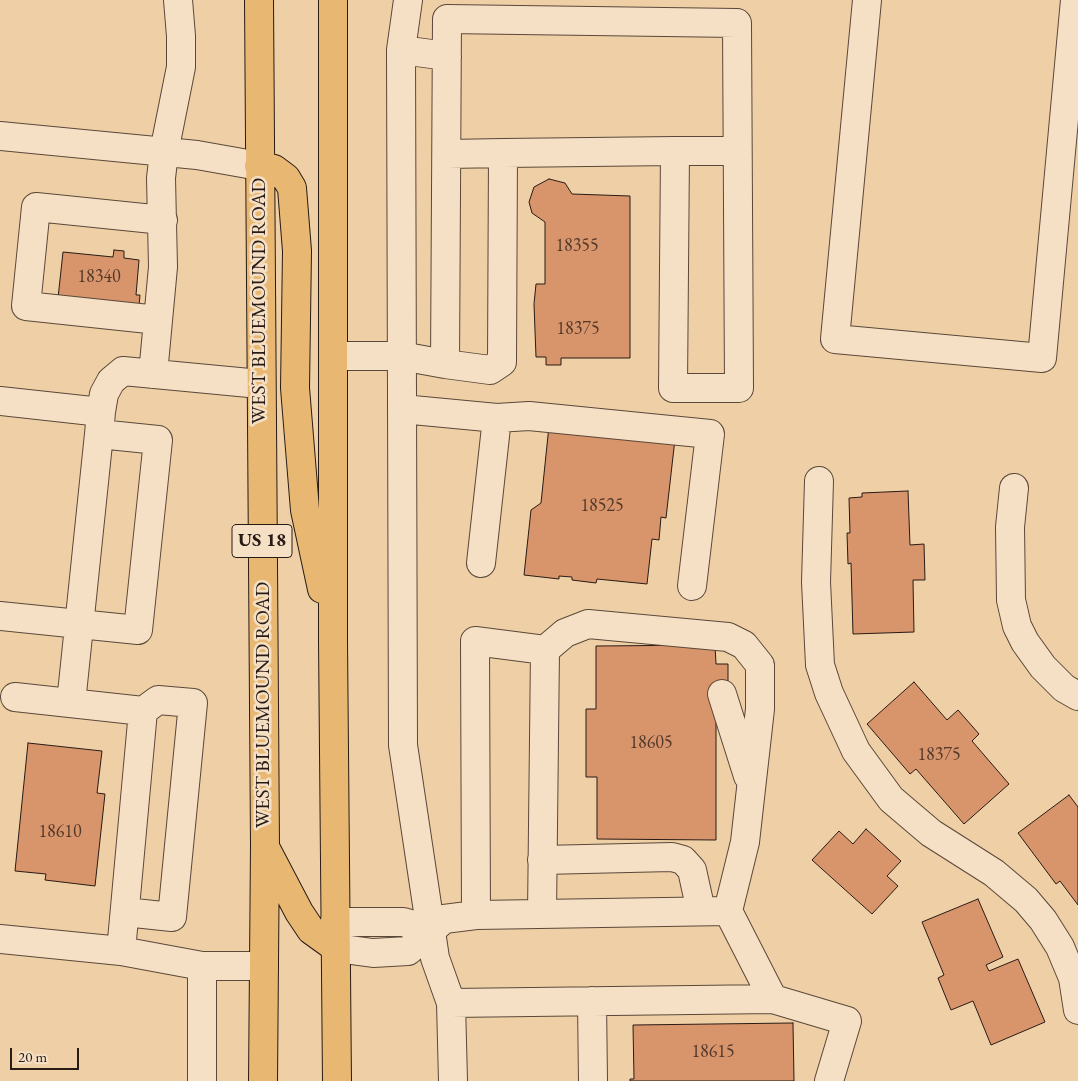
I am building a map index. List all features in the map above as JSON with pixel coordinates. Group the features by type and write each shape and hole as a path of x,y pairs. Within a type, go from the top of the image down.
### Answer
{"main road":[{"name":"WEST BLUEMOUND ROAD","path":"258,0 265,845 264,1076"},
{"path":"333,0 333,642 337,1081"},
{"path":"259,166 274,169 286,178 292,188 297,251 295,388 305,510 333,642"},
{"path":"265,845 299,912 311,930 336,935"}],"street":[{"path":"153,374 163,220 162,178 164,152 180,66 181,36 178,0"},
{"path":"408,0 401,50 402,745 435,958 451,1003 453,1081"},
{"path":"868,0 835,339 1042,358 1071,123 1075,0"},
{"path":"446,364 447,19 737,23 739,388 673,388 675,151"},
{"path":"401,50 447,56"},
{"path":"0,136 197,155 259,166"},
{"path":"448,154 738,151"},
{"path":"334,356 402,356 490,370 502,362 502,153"},
{"path":"158,320 26,306 36,207 163,220"},
{"path":"71,703 100,423 104,394 111,381 123,372 260,384"},
{"path":"0,401 100,423 158,440 138,630 0,616"},
{"path":"402,409 497,418 529,416 710,434 692,586"},
{"path":"481,563 497,418"},
{"path":"819,481 816,582 820,665 829,693 856,751 891,799 931,833 994,873 1026,900 1043,920 1060,946 1072,978 1078,1010"},
{"path":"1014,488 1010,527 1011,600 1017,626 1025,642 1044,667 1064,688 1078,696"},
{"path":"476,915 475,641 545,650 565,633 588,624 728,637 744,645 760,665 760,709 745,842 728,911 773,999"},
{"path":"542,914 545,650"},
{"path":"722,694 751,786"},
{"path":"15,697 143,711 158,700 194,703 172,917 125,912"},
{"path":"121,951 143,711"},
{"path":"542,860 672,857 683,860 692,870 701,911"},
{"path":"336,935 373,953 408,951 444,920 476,915 728,911"},
{"path":"0,939 121,951 202,966 264,966"},
{"path":"202,966 202,1081"},
{"path":"451,1003 773,999 847,1021 829,1081"},
{"path":"592,1001 593,1081"}],"building":[{"path":"549,179 565,183 572,194 630,196 630,358 561,358 561,365 546,365 546,357 536,357 534,304 536,284 545,284 545,222 532,213 529,202 534,187"},
{"path":"114,250 124,251 124,258 139,260 136,295 140,295 139,306 58,298 63,252 113,257"},
{"path":"549,426 675,439 666,518 661,517 659,540 652,539 647,584 597,579 596,583 572,580 572,577 559,576 559,579 524,575 531,510 541,503"},
{"path":"908,491 910,545 924,544 925,580 913,580 914,632 853,634 851,563 848,564 847,533 850,533 849,498 862,497 862,493"},
{"path":"715,645 716,664 728,664 728,693 716,696 716,840 597,839 597,777 586,777 586,709 596,709 596,646"},
{"path":"914,682 947,720 958,710 979,734 972,741 1009,784 964,824 916,769 910,774 867,724"},
{"path":"28,743 102,751 97,793 105,794 95,886 45,880 46,874 15,871"},
{"path":"1069,795 1078,807 1078,905 1060,881 1056,884 1018,833"},
{"path":"866,829 901,861 887,876 898,886 872,914 812,860 839,831 853,844"},
{"path":"978,899 1003,957 986,965 989,971 1018,959 1045,1022 991,1045 973,1001 951,1010 938,978 944,975 922,922"},
{"path":"793,1023 794,1081 630,1081 630,1079 634,1079 633,1025"}]}
